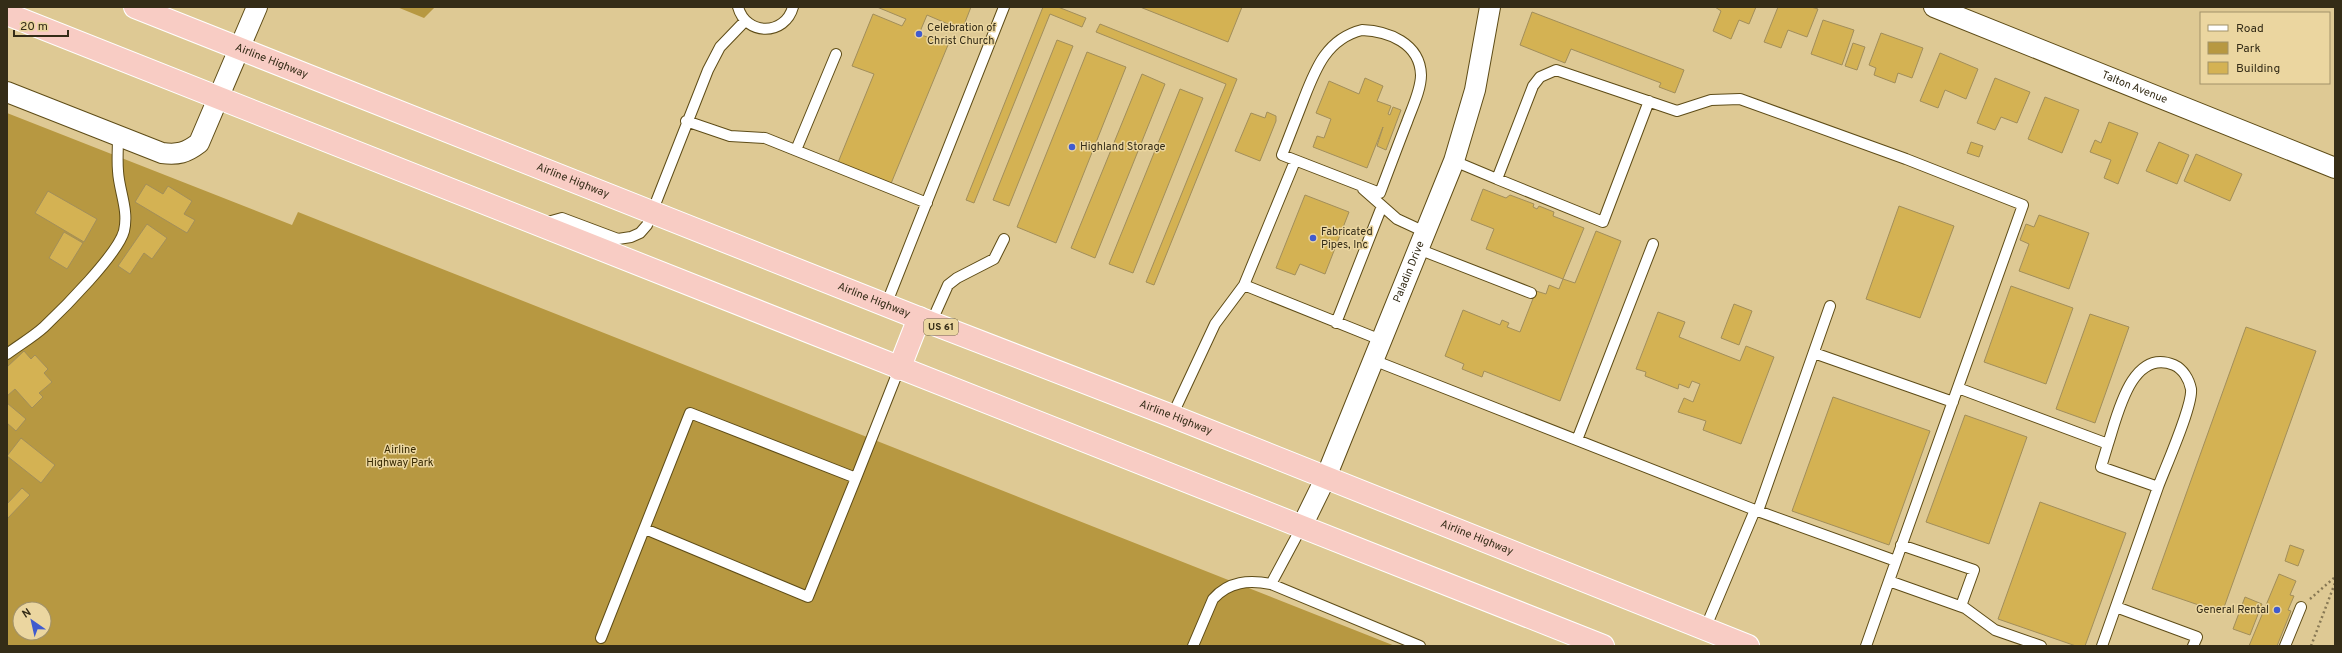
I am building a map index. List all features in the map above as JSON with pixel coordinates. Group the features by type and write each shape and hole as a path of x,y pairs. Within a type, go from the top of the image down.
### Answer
{"highway":[{"name":"Airline Highway","path":"135,7 925,321 1172,416 1326,478 1701,638 1748,646"},
{"path":"7,14 899,369 1603,646"},
{"path":"899,369 925,321"}],"street":[{"name":"Paladin Drive","path":"1302,528 1326,478 1454,162 1475,90 1490,7"},
{"name":"Talton Avenue","path":"1934,7 2335,168"},
{"path":"7,92 118,137 162,153 176,155 189,151 199,143 240,48 253,9"}],"lane":[{"path":"738,7 745,21 756,28 775,28 789,17 793,7"},
{"path":"886,305 1004,7"},
{"path":"538,225 562,218 618,239 631,237 640,233 647,225 686,121 720,46 745,21"},
{"path":"1377,31 1394,35 1408,46 1418,61 1421,75 1415,101 1380,193 1295,161 1282,156 1317,64 1324,54 1334,44 1350,33 1377,31"},
{"path":"796,150 836,54"},
{"path":"1497,180 1532,86 1540,77 1548,72 1556,70 1566,72 1678,111 1711,100 1740,99 1906,159 2023,205 1866,646"},
{"path":"1454,162 1603,222 1649,101"},
{"path":"686,121 730,136 765,138 927,202"},
{"path":"7,354 43,328 110,257 119,243 124,231 125,203 118,172 118,137"},
{"path":"1172,416 1215,324 1244,285 1295,161"},
{"path":"1357,184 1422,240 1531,293"},
{"path":"1336,323 1382,206"},
{"path":"925,321 948,285 957,278 994,259 1004,239"},
{"path":"1577,440 1653,244"},
{"path":"1244,285 1381,340"},
{"path":"1701,638 1756,510 1830,306"},
{"path":"1814,353 1953,402"},
{"path":"1373,360 1756,510 1896,561"},
{"path":"2102,646 2190,401 2188,379 2180,368 2162,362 2153,364 2136,374 2128,385 2101,467 2158,487"},
{"path":"645,529 808,597 899,369"},
{"path":"1958,388 2108,444"},
{"path":"601,638 690,413 856,478"},
{"path":"1271,584 1302,528"},
{"path":"1901,545 1974,570 1961,606"},
{"path":"1889,581 1961,606 1995,630 2041,646"},
{"path":"1193,646 1213,599 1226,587 1246,582 1271,584 1420,646"},
{"path":"2116,607 2197,637 2193,646"},
{"path":"2286,646 2301,607"}],"path":[{"path":"2301,607 2335,577"},
{"path":"2311,646 2335,583"}],"green space":[{"path":"397,7 435,7 424,18"},
{"name":"Airline Highway Park","path":"7,113 292,225 298,212 1395,646 7,646"}],"building":[{"path":"877,7 971,7 962,30 927,15 919,34 948,45 890,186 837,165 874,74 852,66 873,14 902,26 906,19"},
{"path":"1043,7 1058,7 1086,18 1082,27 1050,14 974,203 966,200"},
{"path":"1140,7 1242,7 1228,42"},
{"path":"1715,7 1756,7 1749,24 1739,20 1731,39 1713,31 1721,11"},
{"path":"1778,7 1811,7 1818,9 1807,37 1788,30 1781,48 1764,42"},
{"path":"1532,12 1684,70 1675,93 1659,87 1661,83 1571,49 1565,63 1520,45"},
{"path":"1823,20 1854,30 1842,65 1811,54"},
{"path":"1100,24 1237,79 1154,285 1146,282 1226,84 1096,32"},
{"path":"1881,33 1923,48 1912,78 1898,73 1895,83 1874,75 1876,68 1869,65"},
{"path":"1057,40 1073,46 1009,206 993,200"},
{"path":"1853,43 1865,47 1857,70 1845,66"},
{"name":"Highland Storage","path":"1087,52 1126,67 1056,243 1017,227"},
{"path":"1940,53 1978,69 1966,99 1945,90 1938,108 1920,101"},
{"path":"1142,74 1165,84 1095,258 1071,248"},
{"path":"1365,78 1383,86 1377,101 1391,106 1388,114 1390,115 1393,107 1401,110 1386,150 1377,146 1383,127 1367,168 1313,147 1317,136 1324,138 1331,119 1316,113 1329,81 1359,94"},
{"path":"1995,78 2030,92 2017,123 2001,117 1995,130 1977,123"},
{"path":"1180,89 1203,98 1133,273 1109,264"},
{"path":"2045,97 2079,110 2062,153 2028,139"},
{"path":"1267,112 1276,116 1276,121 1260,161 1235,151 1251,113 1265,118"},
{"path":"2109,122 2138,133 2118,184 2104,178 2111,160 2090,152 2095,140 2101,143"},
{"path":"1971,142 1983,146 1979,157 1967,153"},
{"path":"2159,142 2189,155 2177,184 2146,171"},
{"path":"2196,154 2242,174 2230,201 2184,181"},
{"path":"146,184 163,194 168,186 192,201 184,214 195,220 187,233 135,202"},
{"path":"1483,189 1506,198 1510,195 1534,204 1533,207 1537,209 1539,206 1554,212 1553,216 1584,228 1563,279 1486,249 1494,229 1471,220"},
{"path":"48,191 97,219 84,242 35,213"},
{"name":"Fabricated Pipes, Inc","path":"1305,195 1349,212 1325,274 1300,264 1295,275 1276,268"},
{"path":"1899,206 1954,226 1920,318 1866,299"},
{"path":"2039,215 2089,233 2069,289 2019,271 2029,244 2020,240 2026,224 2034,227"},
{"path":"147,224 167,238 152,259 144,253 130,274 118,266"},
{"path":"1596,231 1621,241 1560,401 1484,371 1482,377 1462,369 1464,364 1445,356 1463,310 1500,325 1502,320 1509,323 1507,327 1520,332 1536,291 1546,294 1549,285 1559,289 1563,279 1575,283"},
{"path":"64,232 83,243 67,269 49,258"},
{"path":"2011,286 2073,308 2046,384 1984,362"},
{"path":"1734,304 1752,311 1739,345 1721,338"},
{"path":"1658,312 1685,322 1679,337 1740,361 1746,346 1774,357 1741,444 1703,430 1706,421 1678,412 1684,398 1693,402 1700,384 1692,381 1689,388 1679,384 1678,389 1645,376 1646,372 1636,369"},
{"path":"2090,314 2129,327 2095,423 2056,409"},
{"path":"2246,327 2316,351 2222,613 2152,589"},
{"path":"24,351 31,359 35,355 48,369 44,373 52,382 39,393 43,397 32,408 15,389 7,396 7,367"},
{"path":"1833,397 1930,431 1889,545 1792,511"},
{"path":"7,403 26,419 16,431 7,423"},
{"path":"1965,415 2027,437 1989,544 1926,522"},
{"path":"21,438 55,465 41,483 7,456"},
{"path":"22,488 30,495 7,519 7,504"},
{"path":"2040,502 2126,533 2085,646 2076,646 1998,619"},
{"path":"2290,545 2304,550 2298,566 2285,561"},
{"name":"General Rental","path":"2279,574 2296,581 2290,595 2294,596 2288,610 2291,611 2277,646 2249,646"},
{"path":"2245,597 2262,604 2250,635 2233,629"}],"place":[{"name":"Celebration of Christ Church","path":"919,34"},
{"name":"Highland Storage","path":"1072,147"},
{"name":"Fabricated Pipes, Inc","path":"1313,238"},
{"name":"General Rental","path":"2277,610"}]}
